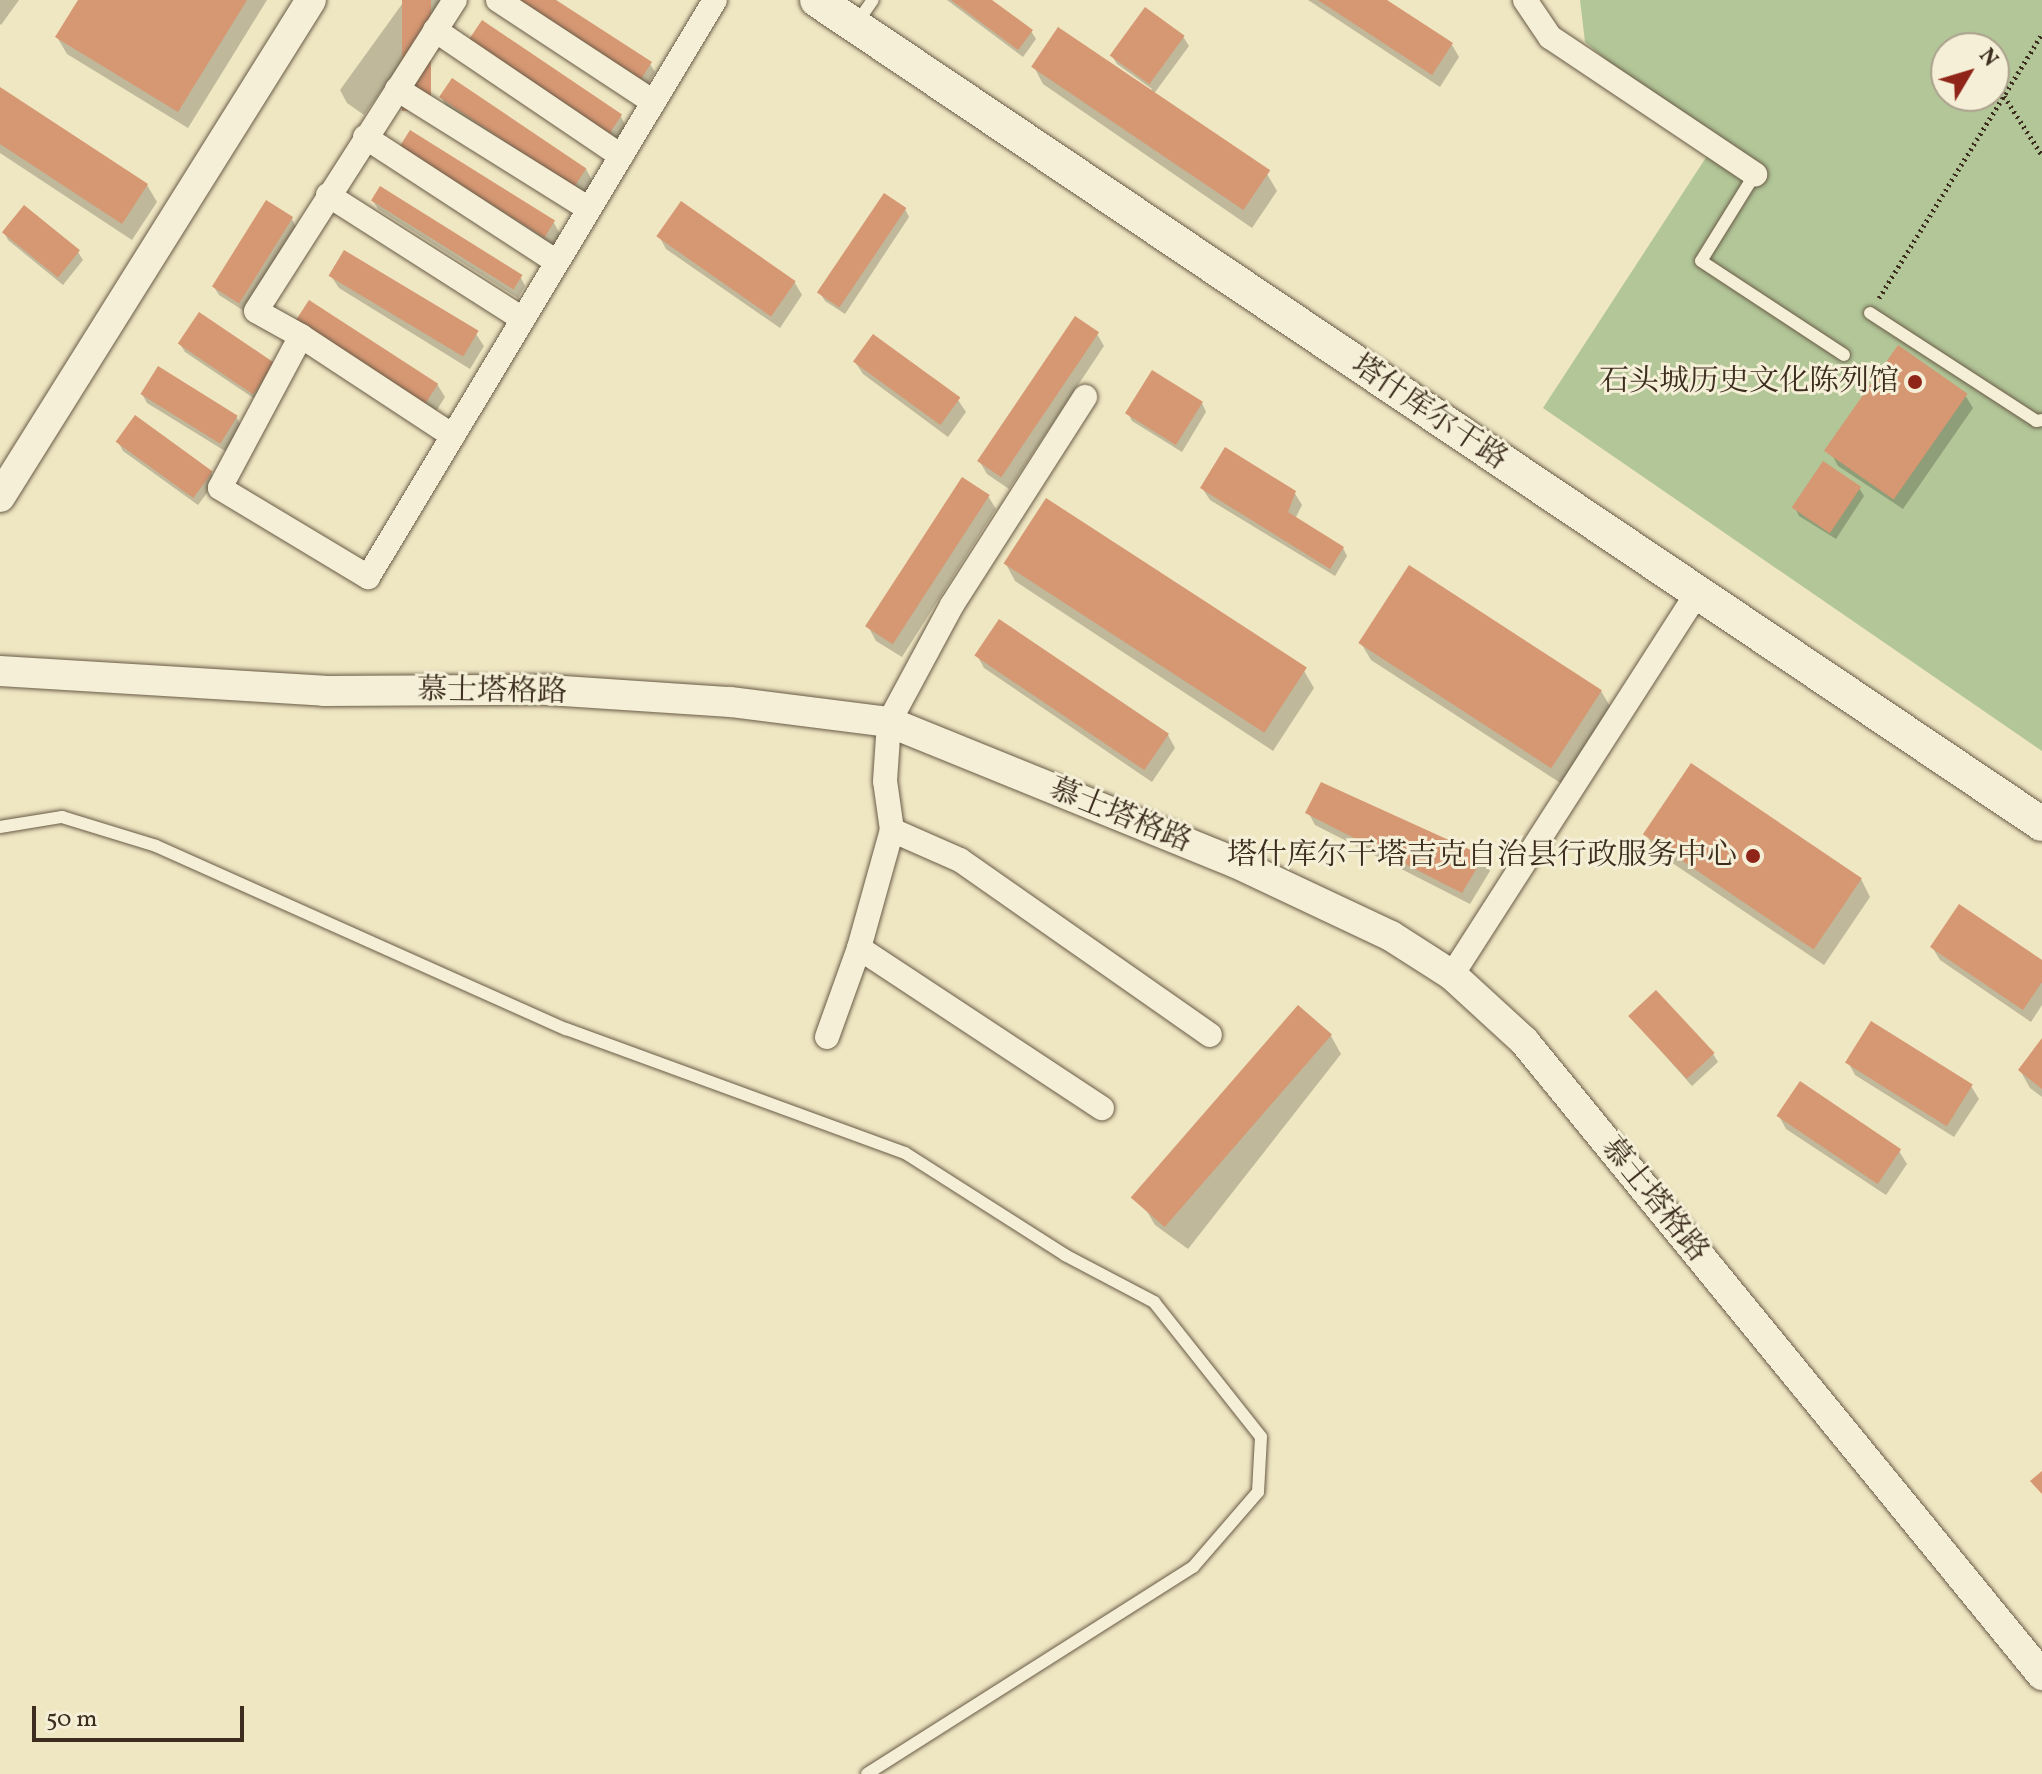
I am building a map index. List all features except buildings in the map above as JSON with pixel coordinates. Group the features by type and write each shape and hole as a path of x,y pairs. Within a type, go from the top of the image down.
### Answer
{"main road":[{"name":"塔什库尔干路","path":"817,0 864,13 1697,593 2042,824"}],"street":[{"path":"0,497 311,0"},
{"path":"453,436 301,336 256,311 455,0"},
{"path":"498,0 653,102"},
{"path":"301,336 220,488 368,577 715,0"},
{"path":"1525,0 1550,37 1755,174"},
{"path":"435,30 621,156"},
{"path":"397,89 589,209"},
{"path":"365,137 557,262"},
{"path":"328,195 523,319"},
{"path":"827,1037 859,948 892,830 885,781 889,722 952,605 1085,397"},
{"path":"1452,975 1697,593"},
{"name":"慕士塔格路","path":"0,671 324,691 548,690 731,702 889,722 1236,863 1391,936 1452,975 1524,1041 2042,1675"},
{"path":"892,830 960,860 1210,1035"},
{"path":"859,948 1102,1108"}],"lane":[{"path":"1755,174 1701,261 1844,355"},
{"path":"1870,313 2036,421 2042,420"},
{"path":"0,827 62,817 156,846 566,1029 905,1153 1065,1255 1154,1302 1261,1437 1258,1492 1193,1567 867,1774"}],"path":[{"path":"2010,86 2042,34"},
{"path":"2010,105 2042,155"},
{"path":"1870,313 1994,112"}],"green space":[{"path":"1580,0 2042,0 2042,751 1543,408 1718,139 1636,85 1585,42"}],"place":[{"name":"石头城历史文化陈列馆","path":"1915,382"},
{"name":"塔什库尔干塔吉克自治县行政服务中心","path":"1753,856"}]}
